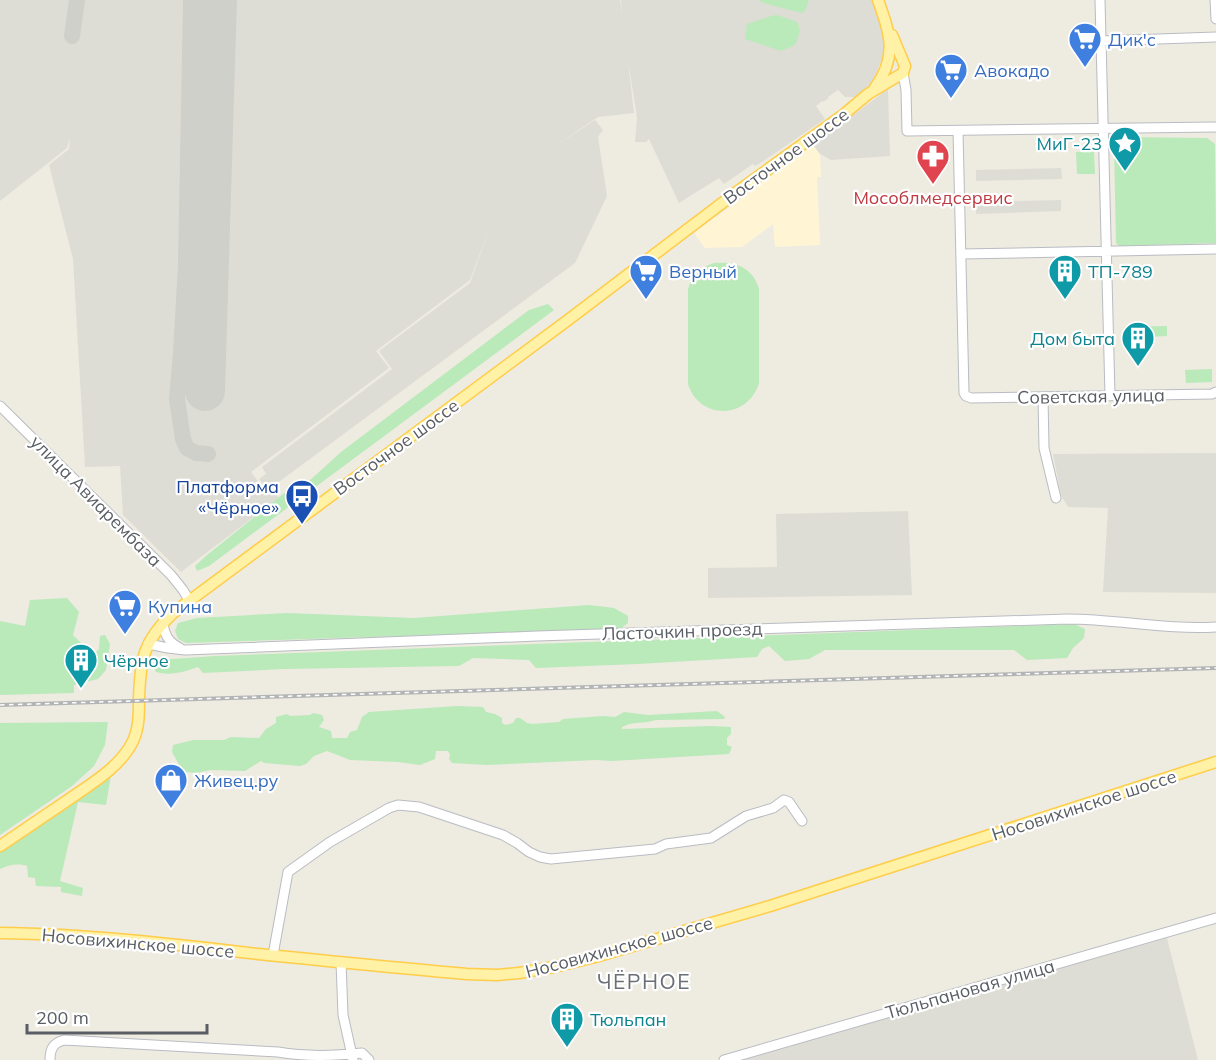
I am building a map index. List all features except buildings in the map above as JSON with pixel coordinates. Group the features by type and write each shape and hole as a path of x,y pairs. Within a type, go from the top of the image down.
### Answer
{"main road":[{"path":"878,0 902,72"},
{"path":"883,15 890,46 888,64"},
{"path":"888,64 892,60 900,60 902,72"},
{"name":"Восточное шоссе","path":"868,94 879,82 888,64"},
{"name":"Восточное шоссе","path":"0,846 101,776 128,750 137,732 140,669 143,655 163,621 843,115 868,94 902,72"},
{"name":"Носовихинское шоссе","path":"0,933 55,934 133,940 483,975 519,973 554,967 770,906 1216,762"}],"street":[{"path":"1100,0 1110,396"},
{"path":"1215,0 1216,19"},
{"path":"1101,41 1216,37"},
{"path":"902,72 906,90 907,132 1216,127"},
{"path":"958,132 961,254 1216,249"},
{"name":"Советская улица","path":"961,254 964,393 966,396 971,398 1110,396 1212,394 1216,392"},
{"path":"1043,397 1044,448 1056,498"},
{"name":"улица Авиарембаза","path":"0,406 171,575 189,600"},
{"name":"Ласточкин проезд","path":"148,644 184,650 1067,618 1177,628 1216,627"},
{"path":"163,621 166,637 171,643 184,650"},
{"path":"273,955 288,872 330,842 398,805 419,807 503,835 529,852 551,859 655,849 666,844 711,838 746,816 773,808 784,800 789,802 802,821"},
{"name":"Тюльпановая улица","path":"724,1060 1216,918"},
{"path":"340,962 342,1005 352,1057"},
{"path":"346,1035 365,1056"},
{"path":"50,1060 53,1046 64,1040 278,1052 296,1058 365,1056"}],"shaded area":[{"path":"0,0 620,0 622,13 621,0 872,0 886,49 871,86 858,97 845,97 838,90 816,106 825,119 759,164 755,166 753,164 724,184 719,178 679,203 649,139 646,142 635,142 637,117 628,61 634,113 598,117 551,149 595,120 603,130 598,137 607,196 575,263 272,487 279,498 181,572 123,515 120,466 85,467 73,259 49,165 69,149 70,138 67,148 0,201","holes":["490,227 470,283 379,351 392,369 262,467 266,474 259,479 268,490 266,492 251,472 389,368 376,351 470,280"]},
{"path":"888,89 890,156 831,160 820,154 813,145"},
{"path":"813,145 820,154 821,177 817,177 820,245 775,247 773,224 742,247 705,248 694,233"},
{"path":"1061,168 1062,179 976,181 976,170"},
{"path":"1061,200 1061,211 976,214 976,202"},
{"path":"1216,453 1216,593 1103,592 1108,508 1068,507 1061,495 1053,454"},
{"path":"908,511 912,595 708,598 708,568 777,567 776,514"},
{"path":"1167,938 1198,1060 737,1060"}],"green space":[{"path":"759,0 809,0 802,13"},
{"path":"777,15 798,23 800,31 793,46 781,51 745,39 747,24"},
{"path":"1119,137 1207,138 1215,144 1216,243 1119,246 1116,243 1114,146"},
{"path":"1094,151 1095,174 1077,174 1076,152"},
{"path":"714,263 729,263 742,267 752,275 759,289 759,383 745,404 724,411 702,404 694,396 688,384 688,289 697,273"},
{"path":"548,304 554,310 209,566 197,571 195,566 207,555 298,482 307,483 341,452 529,310"},
{"path":"1167,326 1167,336 1127,338 1128,327"},
{"path":"1212,369 1212,382 1186,383 1185,370"},
{"path":"67,598 79,612 73,635 93,655 99,649 100,636 105,635 110,644 106,670 98,679 74,685 74,693 0,695 0,621 25,626 30,600"},
{"path":"589,605 614,608 628,616 628,623 620,629 186,643 178,639 175,631 178,623 197,618 288,613 414,618"},
{"path":"1074,624 1085,629 1084,638 1073,648 1067,658 1027,660 1014,650 825,650 809,659 785,661 769,646 762,649 757,657 536,668 529,660 473,658 459,666 203,673 198,667 167,674 156,672 152,665 158,660 215,656"},
{"path":"457,706 483,707 486,712 502,718 502,723 506,725 513,723 516,718 532,724 559,722 563,719 615,717 624,712 648,715 717,711 725,717 724,719 656,720 630,724 622,729 731,727 727,745 732,747 729,754 486,765 452,763 448,751 436,751 435,759 420,765 350,760 327,751 314,756 306,764 300,766 261,761 245,771 210,770 196,773 186,772 181,768 172,752 173,745 193,740 224,740 231,737 259,738 266,729 276,723 276,717 287,714 290,716 313,713 322,715 324,720 319,727 331,731 332,738 347,738 350,732 357,730 362,717 369,712"},
{"path":"108,722 105,745 94,766 72,786 0,835 0,723"},
{"path":"111,775 106,805 78,802 60,881 83,888 82,896 61,892 61,887 36,886 35,878 28,877 27,866 13,865 0,869 0,850"}],"taxiway":[{"path":"72,36 77,0"},
{"path":"191,0 186,264 177,399 183,439 187,448 196,453 208,454"}],"runway":[{"path":"205,391 217,0"}],"railway":[{"path":"0,705 1216,668"}],"place":[{"name":"Дик'с","path":"1085,68"},
{"name":"Авокадо","path":"951,99"},
{"name":"МиГ-23","path":"1125,172"},
{"name":"Мособлмедсервис","path":"933,185"},
{"name":"Верный","path":"646,300"},
{"name":"ТП-789","path":"1065,300"},
{"name":"Дом быта","path":"1138,367"},
{"name":"Платформа «Чёрное»","path":"302,525"},
{"name":"Купина","path":"125,635"},
{"name":"Чёрное","path":"81,689"},
{"name":"Живец.ру","path":"171,809"},
{"name":"Тюльпан","path":"567,1048"}],"district":[{"name":"ЧЁРНОЕ","path":"644,981"}]}
